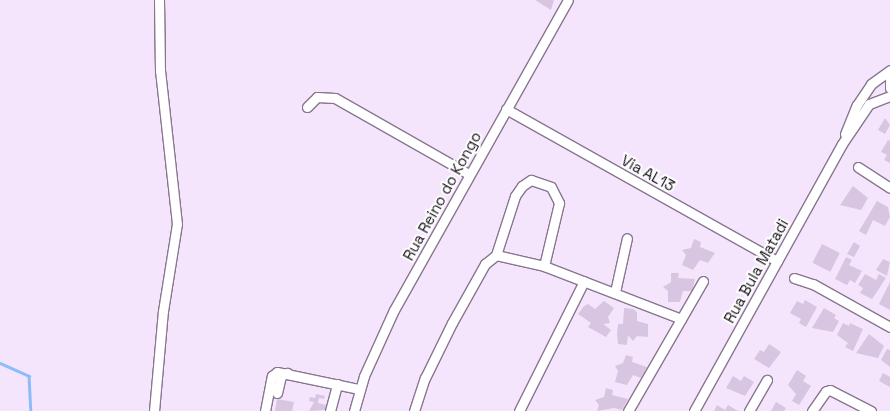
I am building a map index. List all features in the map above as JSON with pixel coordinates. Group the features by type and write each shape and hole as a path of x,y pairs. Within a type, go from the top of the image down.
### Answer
{"street":[{"path":"154,411 163,311 177,224 160,72 159,0"},
{"name":"Rua Reino do Kongo","path":"354,411 359,389 394,310 568,0"},
{"name":"Rua Bula Matadi","path":"842,144 848,124 865,92 876,78 890,70"},
{"path":"890,76 890,88"},
{"name":"Rua Bula Matadi","path":"694,411 842,144 869,104 890,96"},
{"path":"307,107 317,97 335,98 469,174"},
{"name":"Via AL13","path":"506,109 777,260"},
{"path":"858,167 890,188"},
{"path":"414,411 425,378 452,323 484,264 496,255 515,196 522,186 531,180 552,187 559,203 544,266"},
{"path":"615,292 627,238"},
{"path":"496,255 544,266 681,319"},
{"path":"794,278 813,284 890,327"},
{"path":"519,411 584,281"},
{"path":"628,411 703,281"},
{"path":"266,411 272,376 281,375 359,389"},
{"path":"277,393 281,375"},
{"path":"749,411 767,380"},
{"path":"330,411 336,384"},
{"path":"812,411 826,391 830,390 871,411"}],"building":[{"path":"535,0 554,0 551,10"},
{"path":"885,118 890,125 885,134 878,130"},
{"path":"888,140 890,141 890,163 884,160 887,155 881,152"},
{"path":"853,186 868,198 861,210 840,205"},
{"path":"877,201 888,207 890,217 885,226 873,220 866,235 859,231"},
{"path":"694,239 701,242 700,247 715,253 708,263 700,260 693,270 682,265 686,255 682,250 691,248"},
{"path":"854,242 860,246 854,257 847,254"},
{"path":"822,244 840,253 830,272 812,263"},
{"path":"846,257 852,260 849,265 862,271 855,283 850,280 847,285 835,279"},
{"path":"883,259 890,262 887,276 876,270"},
{"path":"671,273 679,273 678,278 695,279 692,291 683,291 680,302 668,302 668,291 663,287 671,282"},
{"path":"865,274 876,280 879,274 886,278 872,299 860,293 863,288 858,285"},
{"path":"890,282 890,310 879,304"},
{"path":"805,300 817,307 806,327 799,323 801,319 790,313 797,301 803,304"},
{"path":"604,301 614,308 608,317 610,323 603,324 611,330 606,337 588,327 591,323 578,314 588,304 595,309"},
{"path":"624,308 633,309 637,312 637,321 648,324 648,337 637,336 633,341 628,335 627,345 618,344 618,324 623,324"},
{"path":"824,308 836,315 834,318 839,321 833,332 812,328"},
{"path":"843,323 849,326 850,323 863,329 853,351 845,347 848,343 837,335"},
{"path":"869,334 884,346 878,358 856,353"},
{"path":"769,344 781,352 769,368 754,359 760,350 764,352"},
{"path":"887,349 890,350 890,367 881,360"},
{"path":"626,355 633,357 632,362 647,367 641,378 633,375 627,385 615,382 618,371 615,366 623,363"},
{"path":"797,370 806,376 803,381 811,386 799,405 792,401 796,394 788,385"},
{"path":"883,373 890,377 890,387 879,381"},
{"path":"733,376 741,381 744,376 754,382 745,396 726,388"},
{"path":"606,388 613,390 612,395 628,399 622,410 614,408 597,411 599,405 595,400 604,397"},
{"path":"316,394 325,396 324,399 319,398 318,403 326,405 325,410 309,411 314,402 309,401 310,397 315,398"},
{"path":"277,399 294,402 292,411 275,411"},
{"path":"776,402 786,408 784,411 771,411"},
{"path":"717,405 725,410 728,405 738,411 714,411"}],"waterway":[{"path":"0,363 29,376 31,411"}]}
